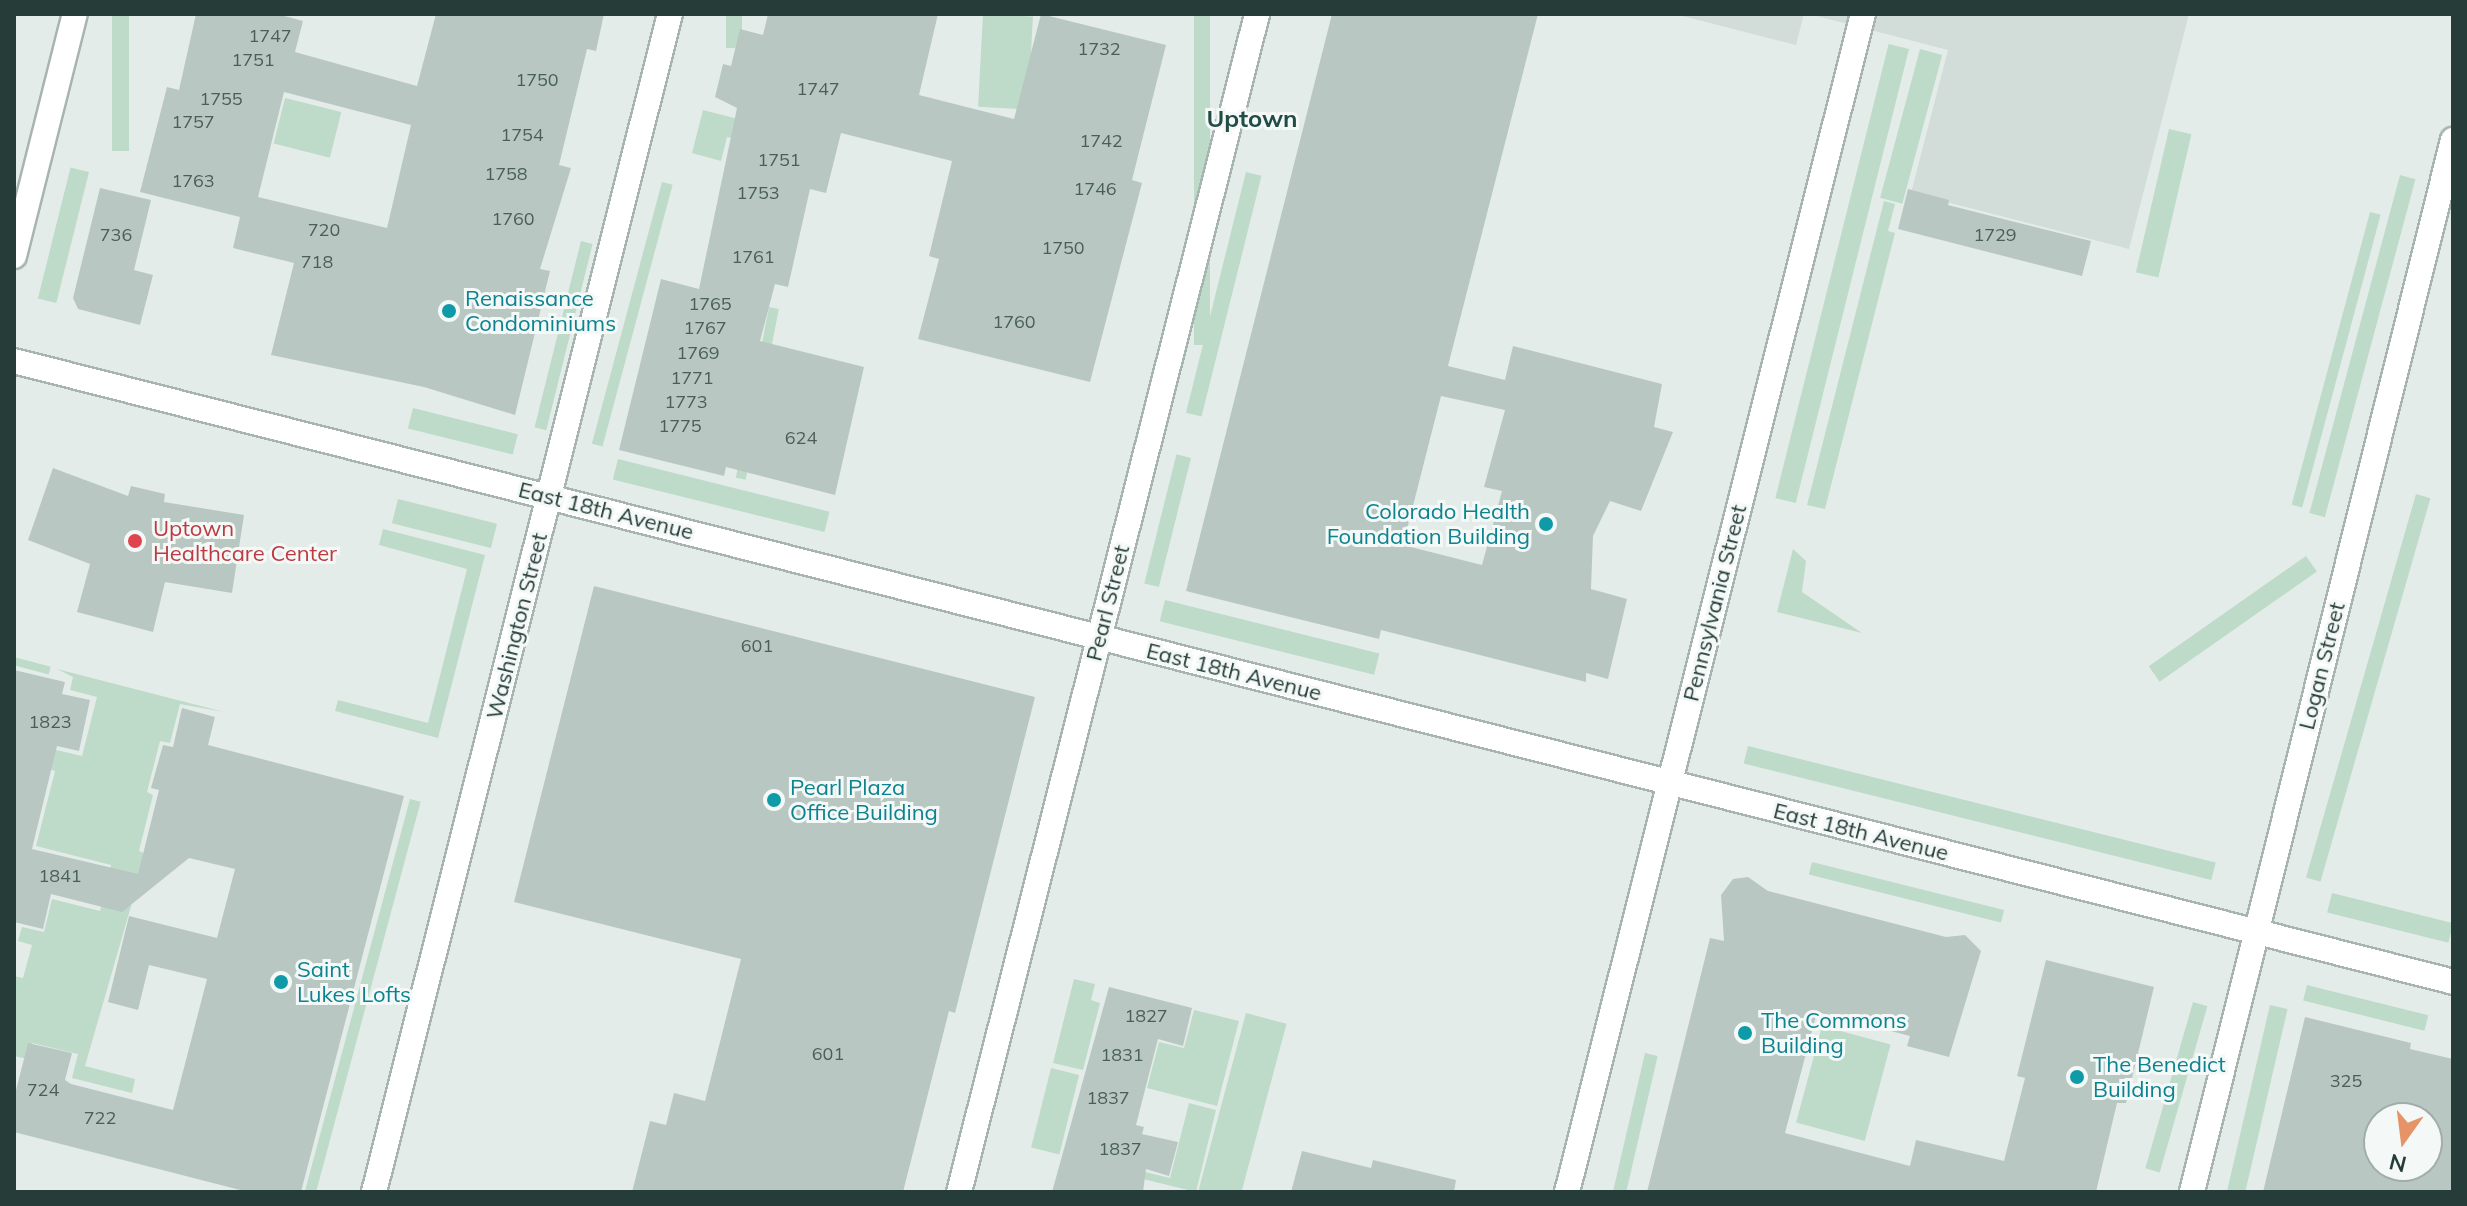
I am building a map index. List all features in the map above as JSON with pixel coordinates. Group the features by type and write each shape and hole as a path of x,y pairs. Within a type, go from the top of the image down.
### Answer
{"street":[{"path":"14,256 75,14"},
{"name":"Washington Street","path":"374,1192 670,14"},
{"name":"Pearl Street","path":"959,1192 1257,14"},
{"name":"Pennsylvania Street","path":"1567,1192 1863,14"},
{"name":"Logan Street","path":"2192,1192 2453,140"},
{"name":"East 18th Avenue","path":"14,361 2453,982"}],"shaded area":[{"path":"1675,14 1804,14 1796,45"},
{"path":"1809,14 2189,14 2129,249 1911,193 1948,50"}],"green space":[{"path":"112,14 129,14 129,151 112,151"},
{"path":"726,14 742,14 742,48 726,48"},
{"path":"983,14 1033,17 1028,109 978,107"},
{"path":"1194,14 1210,14 1210,345 1194,345"},
{"path":"1889,44 1909,49 1796,503 1775,498"},
{"path":"1920,49 1942,55 1902,204 1880,198"},
{"path":"285,98 341,112 330,158 274,144"},
{"path":"703,110 742,120 738,139 727,137 721,161 692,153"},
{"path":"2169,129 2191,134 2158,277 2136,272"},
{"path":"71,167 89,172 56,303 38,298"},
{"path":"1246,172 1262,176 1202,417 1186,413"},
{"path":"2400,175 2415,179 2325,517 2309,513"},
{"path":"662,182 673,185 602,447 592,444"},
{"path":"1884,201 1895,204 1888,231 1895,233 1825,509 1807,505"},
{"path":"2370,212 2381,215 2302,508 2292,505"},
{"path":"581,241 593,244 546,430 535,427"},
{"path":"769,307 779,309 746,480 736,478"},
{"path":"413,408 518,434 513,455 408,428"},
{"path":"1176,454 1191,458 1159,587 1144,583"},
{"path":"618,459 830,512 824,532 613,479"},
{"path":"2416,494 2430,498 2320,882 2306,878"},
{"path":"398,499 497,524 491,548 392,523"},
{"path":"383,529 485,555 438,738 335,711 338,700 428,723 467,569 379,545"},
{"path":"1793,549 1806,561 1802,592 1862,633 1777,612"},
{"path":"2306,556 2317,572 2160,682 2149,666"},
{"path":"1165,600 1379,653 1374,675 1160,621"},
{"path":"14,657 51,667 49,675 14,665"},
{"path":"57,669 224,712 180,704 170,743 160,741 147,792 153,795 139,851 146,854 85,1066 135,1079 132,1093 72,1078 78,1054 32,1043 28,1059 14,1056 14,976 23,978 32,945 18,941 22,927 44,932 52,899 100,911 111,865 36,846 55,771 47,768 52,749 82,756 97,697 70,690 73,677"},
{"path":"1748,746 2216,863 2211,880 1744,763"},
{"path":"410,799 421,802 316,1192 305,1190"},
{"path":"1812,862 2004,910 2001,923 1809,875"},
{"path":"2332,893 2453,923 2448,943 2327,912"},
{"path":"1074,979 1095,984 1091,1000 1100,1003 1083,1070 1053,1063"},
{"path":"2307,985 2428,1015 2424,1031 2303,1001"},
{"path":"2193,1002 2207,1006 2160,1172 2145,1168"},
{"path":"2270,1005 2288,1009 2245,1192 2227,1192"},
{"path":"1194,1010 1239,1021 1217,1106 1147,1088 1159,1042 1184,1048"},
{"path":"1246,1013 1287,1024 1242,1192 1198,1192"},
{"path":"1822,1026 1891,1044 1865,1141 1796,1123"},
{"path":"1645,1053 1658,1056 1626,1192 1613,1192"},
{"path":"1051,1068 1079,1075 1059,1155 1031,1148"},
{"path":"1189,1103 1216,1110 1196,1192 1139,1178 1141,1171 1170,1178"}],"building":[{"path":"196,14 277,14 303,21 295,52 417,86 436,14 604,14 596,51 587,49 559,165 571,168 540,269 550,271 515,415 424,387 271,355 294,263 233,248 240,217 140,192 167,87 179,90","holes":["284,92 411,125 387,228 258,197"]},
{"path":"768,14 938,14 919,95 1014,119 1041,14 1166,45 1132,180 1142,183 1090,382 918,339 939,259 929,256 952,161 841,133 826,193 810,189 788,287 775,284 760,341 864,367 835,495 726,467 724,476 619,450 661,279 699,289 737,108 715,97 723,64 731,66 740,29 763,35"},
{"path":"1332,14 1538,14 1448,366 1505,380 1513,346 1662,384 1654,427 1673,432 1641,511 1610,501 1593,536 1591,589 1627,599 1608,679 1586,673 1586,682 1381,630 1379,639 1186,591","holes":["1441,396 1505,410 1484,487 1502,491 1482,565 1403,545"]},
{"path":"100,188 151,200 134,270 153,275 140,325 78,309 73,298"},
{"path":"1908,189 1949,200 1948,205 2091,241 2082,276 1898,229"},
{"path":"53,468 128,496 131,486 165,494 164,502 244,515 232,593 165,582 153,632 77,612 90,564 28,540"},
{"name":"Pearl Plaza Office Building","path":"594,586 1035,697 955,1013 949,1011 903,1192 632,1192 650,1121 666,1125 674,1093 705,1101 741,959 514,902"},
{"path":"14,670 65,682 62,694 90,700 79,751 57,746 32,849 138,874 159,790 151,788 163,745 173,747 182,708 215,717 208,745 404,796 301,1192 248,1192 14,1132 14,1098 28,1043 72,1053 65,1080 71,1084 173,1110 207,979 149,965 138,1010 108,1002 129,916 217,938 235,869 189,858 122,912 51,894 43,929 14,922"},
{"name":"The Commons Building","path":"1748,877 1768,891 1946,937 1965,935 1981,951 1949,1057 1907,1046 1910,1036 1817,1012 1785,1133 1910,1166 1916,1140 2004,1161 2025,1078 2017,1076 2046,960 2154,987 2126,1103 2117,1103 2096,1192 1647,1192 1710,938 1724,941 1721,895 1733,879"},
{"path":"1109,987 1192,1008 1183,1046 1158,1039 1136,1125 1144,1127 1142,1134 1178,1142 1169,1176 1146,1169 1143,1192 1052,1192"},
{"path":"2305,1017 2411,1043 2410,1049 2453,1059 2453,1192 2263,1192"},
{"path":"1302,1151 1371,1168 1373,1160 1456,1180 1454,1192 1291,1192"}],"place":[{"name":"Renaissance Condominiums","path":"449,311"},
{"name":"Colorado Health Foundation Building","path":"1546,524"},
{"name":"Uptown Healthcare Center","path":"135,541"},
{"name":"Pearl Plaza Office Building","path":"774,800"},
{"name":"Saint Lukes Lofts","path":"281,982"},
{"name":"The Commons Building","path":"1745,1033"},
{"name":"The Benedict Building","path":"2077,1077"}],"district":[{"name":"Uptown","path":"1252,119"}]}
